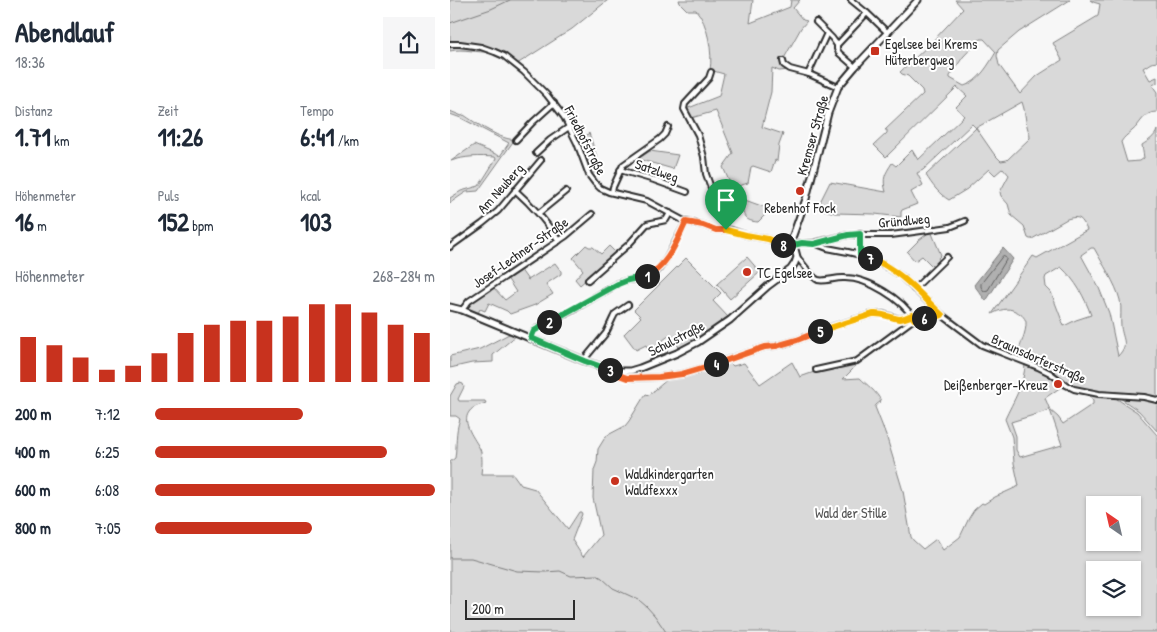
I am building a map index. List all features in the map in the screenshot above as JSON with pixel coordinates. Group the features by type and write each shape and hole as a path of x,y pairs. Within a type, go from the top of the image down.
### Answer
{"street":[{"name":"Kremser Straße","path":"793,244 792,238 806,199 830,108 838,87 918,0"},
{"path":"855,1 888,33"},
{"path":"837,46 867,13"},
{"path":"816,22 837,46 839,53 855,67"},
{"path":"809,74 827,33"},
{"name":"Friedhofstraße","path":"450,44 481,47 504,56 529,77 554,104 569,127 590,175 600,188 647,201 686,222 716,230 726,230"},
{"path":"783,61 786,67 809,74 838,87"},
{"path":"711,72 709,78 685,104 684,109 698,135 706,174 726,230"},
{"path":"516,140 554,104"},
{"path":"536,153 550,140 569,127"},
{"name":"Satzlweg","path":"612,192 624,164 660,140 668,127"},
{"name":"Am Neuberg","path":"450,247 486,222 498,211 541,160"},
{"name":"Satzlweg","path":"620,170 687,192"},
{"path":"515,190 539,213 559,241"},
{"path":"539,213 566,191"},
{"path":"588,280 647,224 666,220 670,213"},
{"name":"Josef-Lechner-Straße","path":"462,310 469,301 559,241 592,214"},
{"name":"Gründlweg","path":"814,244 848,235 899,234 950,226 965,221"},
{"path":"531,338 534,331 539,327 618,284 628,280 645,278 659,269 686,222"},
{"name":"Braunsdorferstraße","path":"726,230 768,239 784,246 802,243 814,244 860,255 879,262 901,276 942,315 982,345 1044,370 1074,389 1099,394 1144,397 1157,400"},
{"path":"860,234 860,255"},
{"path":"793,244 796,257 816,279 851,278 862,282 887,292 903,305 913,317"},
{"name":"Schulstraße","path":"450,307 462,310 613,371 630,371 677,353 698,342 730,320 768,286 791,269 796,257"},
{"path":"914,289 947,257"},
{"path":"585,361 606,333 615,314 628,305"},
{"path":"613,371 622,376 634,378 682,374 757,349 797,340 873,314 883,314 900,319 937,317 942,315"},
{"path":"816,370 857,361 913,317"}],"green space":[{"path":"450,0 608,0 572,29 517,64 505,54 480,45 491,52 450,51"},
{"path":"679,0 753,0 750,23 790,7 791,0 800,0 793,8 803,20 807,21 782,62 785,68 790,70 779,71 772,68 771,92 762,127 783,134 779,145 777,161 775,160 771,172 751,167 748,183 732,188 723,167 733,153 716,111 691,118 686,109 719,96 724,74 710,70 709,39 704,23 696,10 687,10"},
{"path":"955,0 1070,0 1019,32 998,50 999,65 1020,94 1037,76 1062,60 1053,43 1098,16 1100,4 1090,0 1157,0 1157,62 1143,68 1150,80 1157,77 1157,83 1152,85 1157,92 1157,112 1145,116 1121,142 1127,162 1140,161 1144,158 1142,145 1153,137 1157,130 1157,398 1080,390 1016,357 1025,330 1025,318 1009,309 992,314 1033,256 1037,258 1087,230 1084,223 1075,217 1067,219 1032,239 1028,238 1024,226 1011,215 1008,204 1001,196 1000,192 1009,175 1003,168 995,175 989,169 967,189 949,200 942,195 926,175 976,128 972,124 923,170 917,173 923,185 911,192 917,204 902,210 901,217 835,213 817,208 830,182 886,192 885,176 892,163 896,166 912,150 918,160 964,116 956,107 967,96 957,87 886,157 874,145 887,133 887,130 885,130 923,94 922,90 908,76 900,72 963,9","holes":["980,39 984,39 996,52 979,77 964,86 950,78 963,57","1022,102 1030,138 1007,160 1001,161 976,128","1094,248 1118,294 1121,303 1121,327 1124,342 1118,356 1109,313 1099,288 1081,255","1061,267 1079,289 1091,315 1064,326 1051,292 1046,287 1046,276"]},
{"path":"450,111 462,116 464,115 497,135 515,139 478,191 466,192 450,203 450,198 461,191 479,186 496,159 495,157 472,157 451,161 474,145 500,156 509,143 450,114"},
{"path":"589,133 601,170 591,174 579,142"},
{"path":"650,151 678,155 673,169 638,159"},
{"path":"745,200 767,208 765,215 758,222 749,220 744,216"},
{"path":"931,231 941,255 938,258 940,261 934,268 922,256 915,261 907,252"},
{"path":"586,245 593,247 601,254 609,246 616,253 580,285 575,279 583,270 573,258"},
{"path":"747,257 760,272 730,299 717,284"},
{"path":"686,258 721,293 713,301 729,318 697,341 680,349 671,334 662,341 669,354 653,361 646,345 636,350 624,334 641,317 634,310"},
{"path":"555,263 561,274 546,284 553,294 535,305 510,314 489,303 485,311 480,309 478,313 467,308 467,305 493,287 505,300 516,292 507,278 520,269 528,280"},
{"path":"511,333 517,335 493,355 493,362 472,363 450,368 450,356 480,349"},
{"name":"Wald der Stille","path":"726,361 733,366 744,363 760,384 792,362 800,377 817,371 858,362 843,379 860,378 881,401 875,407 886,435 903,491 911,537 923,549 936,539 943,550 960,537 974,510 982,503 984,504 1019,486 1014,463 1012,437 1005,419 1021,385 1025,363 1049,374 1064,385 1045,398 1050,410 1063,424 1093,404 1090,394 1114,397 1137,412 1157,435 1157,632 450,632 450,462 455,458 460,419 456,416 450,416 450,396 457,384 463,384 464,387 458,399 459,401 485,401 486,403 475,407 467,416 468,426 481,452 481,474 513,474 521,485 535,489 568,529 579,512 581,512 582,514 572,540 583,557 601,535 593,498 594,470 598,449 606,436 625,426 646,394 649,395 669,378","holes":["1050,410 1062,445 1020,457 1016,450 1016,436 1011,422"]},
{"path":"1120,397 1157,401 1157,431 1139,411"}],"water":[{"path":"1003,248 1013,259 986,301 974,285"}],"waterway":[{"path":"450,23 491,9 510,0"},
{"path":"450,558 471,558 517,571 560,571 571,576 597,575 613,588 639,600 655,616 666,632"}],"place":[{"name":"Egelsee bei Krems Hüterbergweg","path":"875,51"},
{"name":"Rebenhof Fock","path":"800,191"},
{"name":"TC Egelsee","path":"747,272"},
{"name":"Deißenberger-Kreuz","path":"1058,384"},
{"name":"Waldkindergarten Waldfexxx","path":"615,481"}],"route":[{"path":"686,222 716,230 726,230 768,239 784,246 796,243 814,244 848,235 860,234 860,255 879,262 901,276 942,315 914,319 912,315 900,319 883,314 873,314 797,340 765,347 693,371 659,377 627,378 531,338 534,331 539,327 618,284 628,280 645,278 653,274 667,258 686,222"}]}
